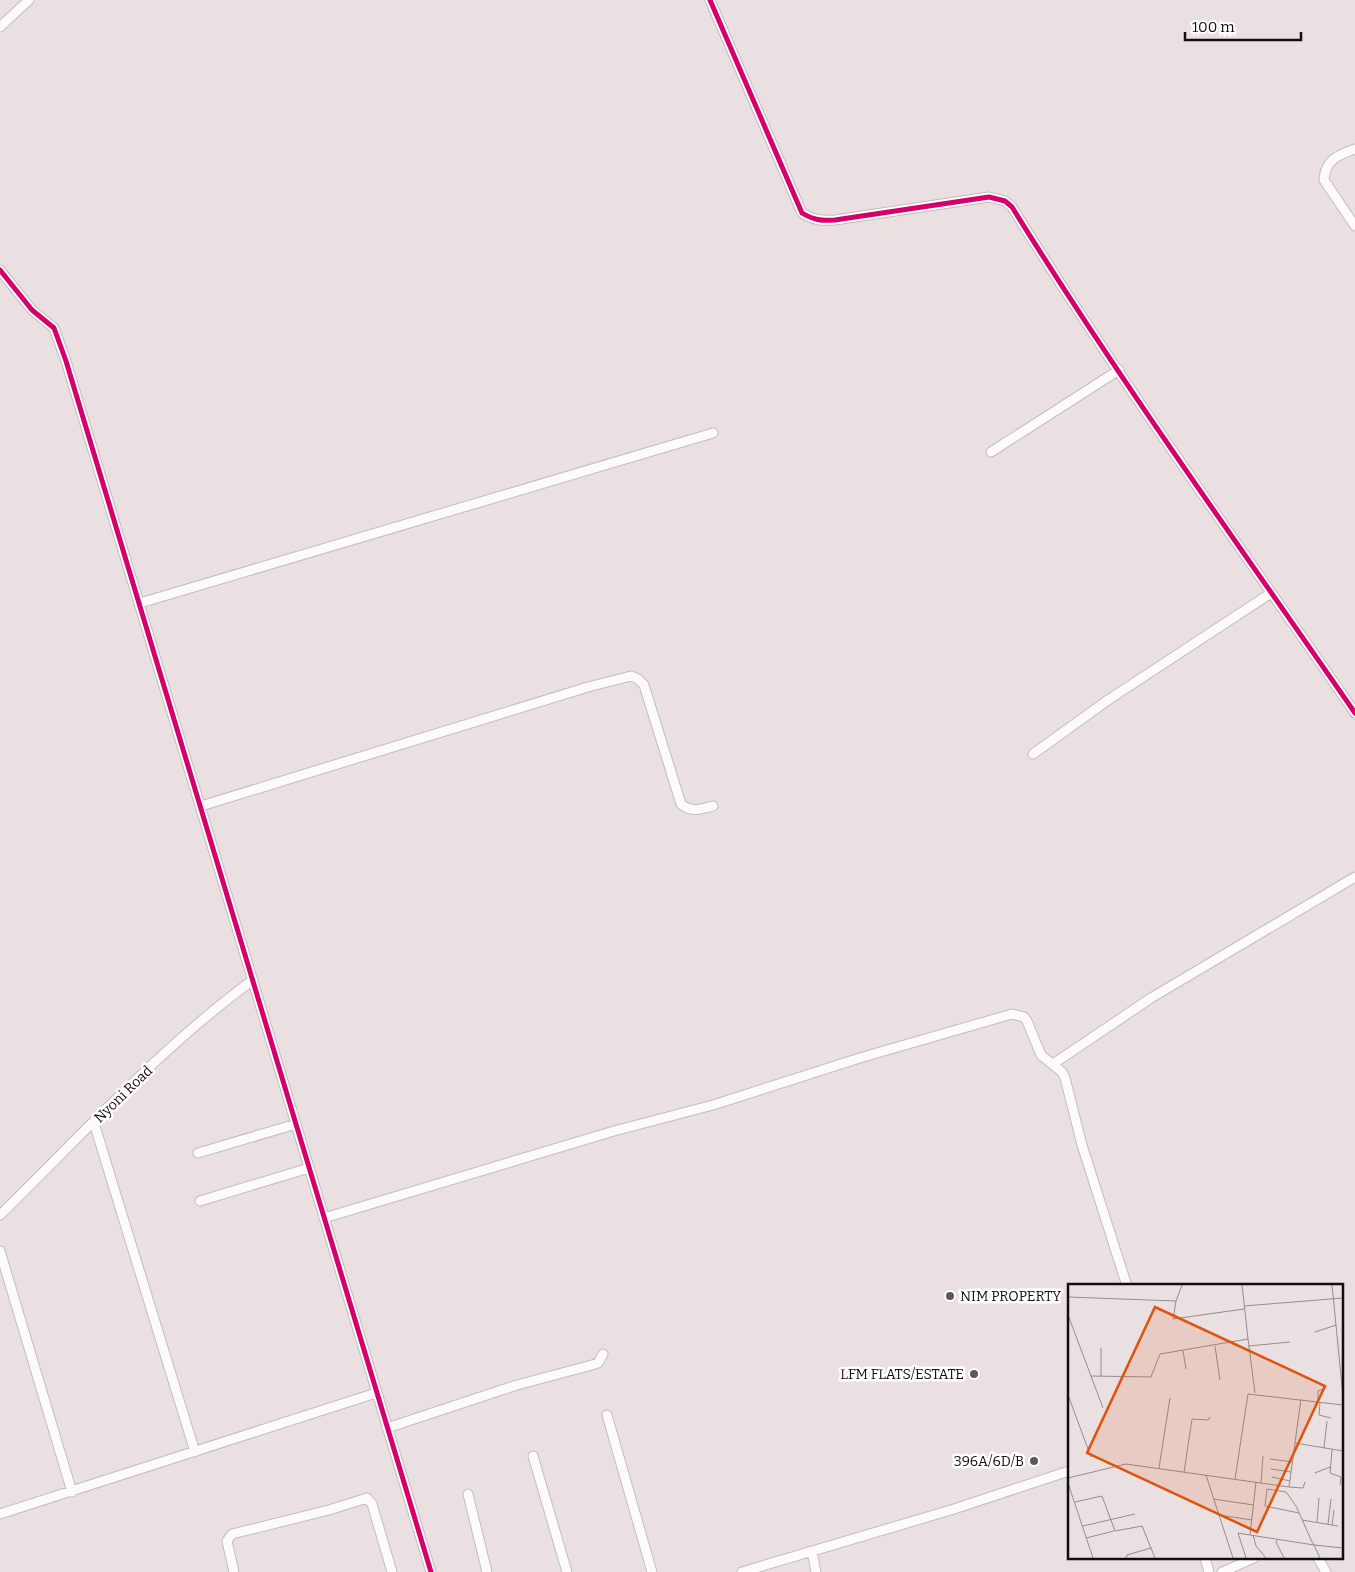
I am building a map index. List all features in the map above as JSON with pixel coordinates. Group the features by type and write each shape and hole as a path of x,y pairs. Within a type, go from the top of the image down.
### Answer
{"street":[{"path":"0,27 29,0"},
{"path":"710,0 802,213 811,219 820,221 989,197 1005,202 1012,207 1064,291 1355,713"},
{"path":"1355,150 1332,159 1327,165 1324,180 1355,226"},
{"path":"0,270 32,310 54,328 66,361 431,1572"},
{"path":"991,452 1119,370"},
{"path":"140,603 713,433"},
{"path":"1033,754 1108,700 1271,593"},
{"path":"201,806 588,687 632,676 638,678 644,685 681,804 688,810 713,806"},
{"path":"1053,1064 1151,998 1355,876"},
{"name":"Nyoni Road","path":"0,1215 152,1065 229,998 253,980"},
{"path":"324,1218 614,1131 713,1105 863,1057 1007,1015 1024,1017 1032,1029 1041,1055 1062,1072 1082,1145 1126,1284"},
{"path":"94,1123 195,1452"},
{"path":"198,1153 296,1124"},
{"path":"200,1201 309,1168"},
{"path":"0,1251 72,1492"},
{"path":"387,1428 517,1385 598,1363 603,1354"},
{"path":"0,1514 376,1393"},
{"path":"607,1415 652,1572"},
{"path":"533,1456 567,1572"},
{"path":"742,1572 1068,1471"},
{"path":"468,1494 487,1572"},
{"path":"234,1572 227,1542 232,1534 341,1507 367,1498 372,1504 392,1572"},
{"path":"812,1551 816,1572"},
{"path":"1205,1560 1209,1572"},
{"path":"1222,1572 1249,1560"},
{"path":"1319,1560 1326,1572"}],"cycle path":[{"path":"710,0 802,213 817,220 835,220 989,197 1005,201 1012,207 1137,399 1355,713"},
{"path":"0,270 32,310 54,328 66,361 431,1572"}],"place":[{"name":"NIM PROPERTY","path":"950,1296"},
{"name":"LFM FLATS/ESTATE","path":"974,1374"},
{"name":"396A/6D/B","path":"1034,1461"}]}
